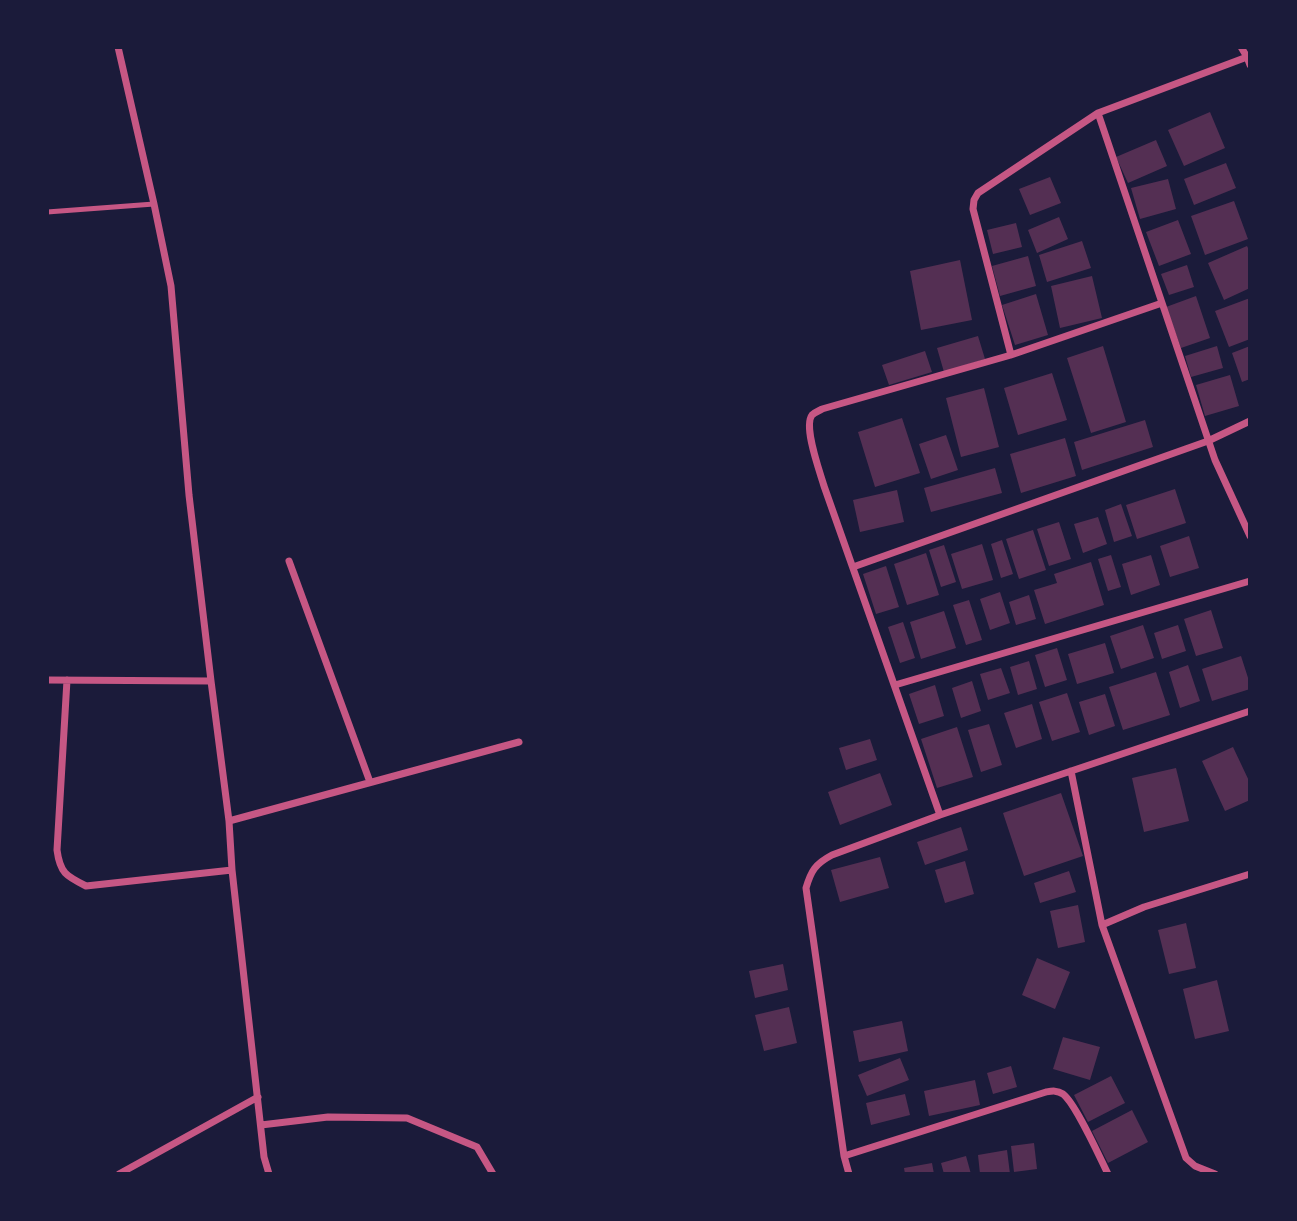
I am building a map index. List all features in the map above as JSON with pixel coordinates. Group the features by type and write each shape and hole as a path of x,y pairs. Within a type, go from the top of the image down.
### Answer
{"street":[{"path":"118,47 171,286 189,495 229,821 264,1157 269,1174"},
{"path":"1011,355 973,209 978,193 1098,113 1248,61 1241,47"},
{"path":"1098,113 1208,441 1250,536"},
{"path":"940,815 824,486 809,425 812,415 822,409 1011,355 1162,303"},
{"path":"853,567 1208,441 1250,421"},
{"path":"289,561 370,782"},
{"path":"895,685 1250,581"},
{"path":"47,680 211,681"},
{"path":"67,680 57,850 60,867 70,878 86,886 232,870"},
{"path":"849,1174 844,1156 806,888 819,862 940,815 1250,711"},
{"path":"229,821 519,742"},
{"path":"1071,771 1102,925 1186,1158 1195,1166 1215,1174"},
{"path":"1102,925 1144,908 1250,874"},
{"path":"844,1156 1055,1091 1062,1093 1072,1103 1108,1174"},
{"path":"119,1174 258,1097"},
{"path":"261,1125 328,1117 407,1118 477,1147 493,1174"}],"lane":[{"path":"47,212 154,204"}],"building":[{"path":"1210,112 1225,148 1184,166 1168,130"},
{"path":"1156,140 1167,166 1128,183 1116,157"},
{"path":"1226,163 1236,188 1194,205 1184,179"},
{"path":"1050,177 1061,203 1030,215 1019,189"},
{"path":"1168,179 1176,209 1140,219 1131,188"},
{"path":"1234,201 1248,239 1205,255 1191,216"},
{"path":"1059,217 1068,239 1037,253 1028,230"},
{"path":"1178,220 1191,254 1159,266 1146,232"},
{"path":"1016,223 1022,247 993,254 987,230"},
{"path":"1082,241 1091,268 1047,282 1039,255"},
{"path":"1247,246 1250,252 1250,288 1224,300 1208,263"},
{"path":"1028,256 1036,286 1000,296 992,266"},
{"path":"960,260 972,320 921,330 910,271"},
{"path":"1187,265 1194,287 1169,295 1161,274"},
{"path":"1092,276 1102,318 1060,328 1051,286"},
{"path":"1036,294 1048,335 1015,345 1002,305"},
{"path":"1196,296 1210,338 1181,348 1166,307"},
{"path":"1250,298 1250,339 1229,347 1215,311"},
{"path":"978,336 985,359 944,372 937,348"},
{"path":"1103,346 1126,422 1091,433 1067,358"},
{"path":"1217,346 1223,368 1191,377 1185,356"},
{"path":"1250,346 1250,379 1242,382 1232,353"},
{"path":"925,351 932,372 889,385 882,365"},
{"path":"1052,373 1067,420 1018,435 1004,388"},
{"path":"1230,375 1239,406 1205,416 1196,385"},
{"path":"984,388 999,447 961,457 946,398"},
{"path":"902,418 920,473 875,487 858,432"},
{"path":"1145,420 1153,447 1082,470 1074,442"},
{"path":"946,435 958,470 931,479 919,444"},
{"path":"1065,438 1076,476 1021,493 1010,454"},
{"path":"995,468 1002,493 931,512 924,488"},
{"path":"1175,489 1186,523 1137,539 1126,505"},
{"path":"897,490 904,522 860,532 853,500"},
{"path":"1121,504 1132,536 1114,542 1105,510"},
{"path":"1098,517 1107,544 1083,553 1074,524"},
{"path":"1059,522 1071,559 1049,566 1037,529"},
{"path":"1033,530 1046,570 1019,579 1006,539"},
{"path":"1189,536 1199,568 1170,577 1160,546"},
{"path":"1002,540 1013,574 1001,578 991,544"},
{"path":"982,544 993,580 962,589 951,554"},
{"path":"944,545 956,582 941,587 929,550"},
{"path":"926,553 939,595 907,605 894,564"},
{"path":"1111,555 1121,587 1108,591 1098,559"},
{"path":"1151,555 1160,585 1131,595 1122,564"},
{"path":"1091,562 1104,605 1045,624 1034,590 1057,583 1054,574"},
{"path":"886,566 899,607 876,614 863,574"},
{"path":"1000,592 1010,623 990,630 980,599"},
{"path":"1029,595 1036,619 1016,625 1009,602"},
{"path":"969,600 982,640 966,645 953,605"},
{"path":"1211,610 1223,648 1196,656 1184,619"},
{"path":"944,611 956,648 921,659 910,622"},
{"path":"903,622 915,658 900,663 888,627"},
{"path":"1143,625 1154,658 1121,669 1110,636"},
{"path":"1178,625 1186,651 1162,659 1154,633"},
{"path":"1105,643 1114,673 1077,684 1068,654"},
{"path":"1057,648 1067,680 1045,687 1035,655"},
{"path":"1241,656 1250,689 1212,701 1202,669"},
{"path":"1029,661 1037,689 1018,695 1010,667"},
{"path":"1188,665 1200,701 1180,708 1169,672"},
{"path":"1001,668 1010,693 988,700 980,674"},
{"path":"1156,672 1170,715 1123,730 1109,687"},
{"path":"972,681 981,711 961,718 952,688"},
{"path":"935,685 944,716 919,724 909,694"},
{"path":"1067,693 1080,732 1052,741 1039,702"},
{"path":"1105,694 1115,726 1089,735 1079,702"},
{"path":"1032,704 1042,739 1016,748 1004,713"},
{"path":"989,724 1002,765 981,772 968,730"},
{"path":"957,727 973,777 937,788 921,739"},
{"path":"870,739 877,760 846,770 839,748"},
{"path":"1233,747 1250,783 1250,800 1225,811 1202,761"},
{"path":"1176,768 1189,821 1144,832 1132,778"},
{"path":"880,773 892,805 840,825 828,792"},
{"path":"1061,793 1083,856 1024,876 1003,813"},
{"path":"961,827 968,850 925,865 917,842"},
{"path":"880,857 889,888 840,902 831,870"},
{"path":"965,861 974,894 945,903 935,870"},
{"path":"1069,871 1076,892 1040,903 1034,883"},
{"path":"1078,905 1085,942 1058,948 1050,911"},
{"path":"1186,923 1196,968 1169,974 1158,930"},
{"path":"1037,958 1070,972 1055,1009 1022,995"},
{"path":"783,964 788,990 755,998 749,971"},
{"path":"1217,980 1229,1031 1195,1039 1183,989"},
{"path":"789,1007 797,1043 764,1051 755,1015"},
{"path":"902,1021 908,1051 859,1062 853,1031"},
{"path":"1063,1037 1100,1047 1090,1080 1053,1069"},
{"path":"900,1058 909,1080 867,1096 858,1075"},
{"path":"1011,1066 1017,1087 993,1094 987,1073"},
{"path":"1111,1076 1125,1103 1088,1122 1074,1095"},
{"path":"975,1080 980,1105 929,1116 924,1091"},
{"path":"905,1094 910,1115 871,1125 866,1103"},
{"path":"1132,1110 1148,1142 1108,1163 1092,1131"},
{"path":"1034,1143 1037,1169 1014,1172 1011,1146"},
{"path":"1007,1150 1010,1174 980,1174 978,1155"},
{"path":"966,1156 971,1174 944,1174 941,1163"},
{"path":"932,1163 934,1174 905,1174 904,1168"}]}
